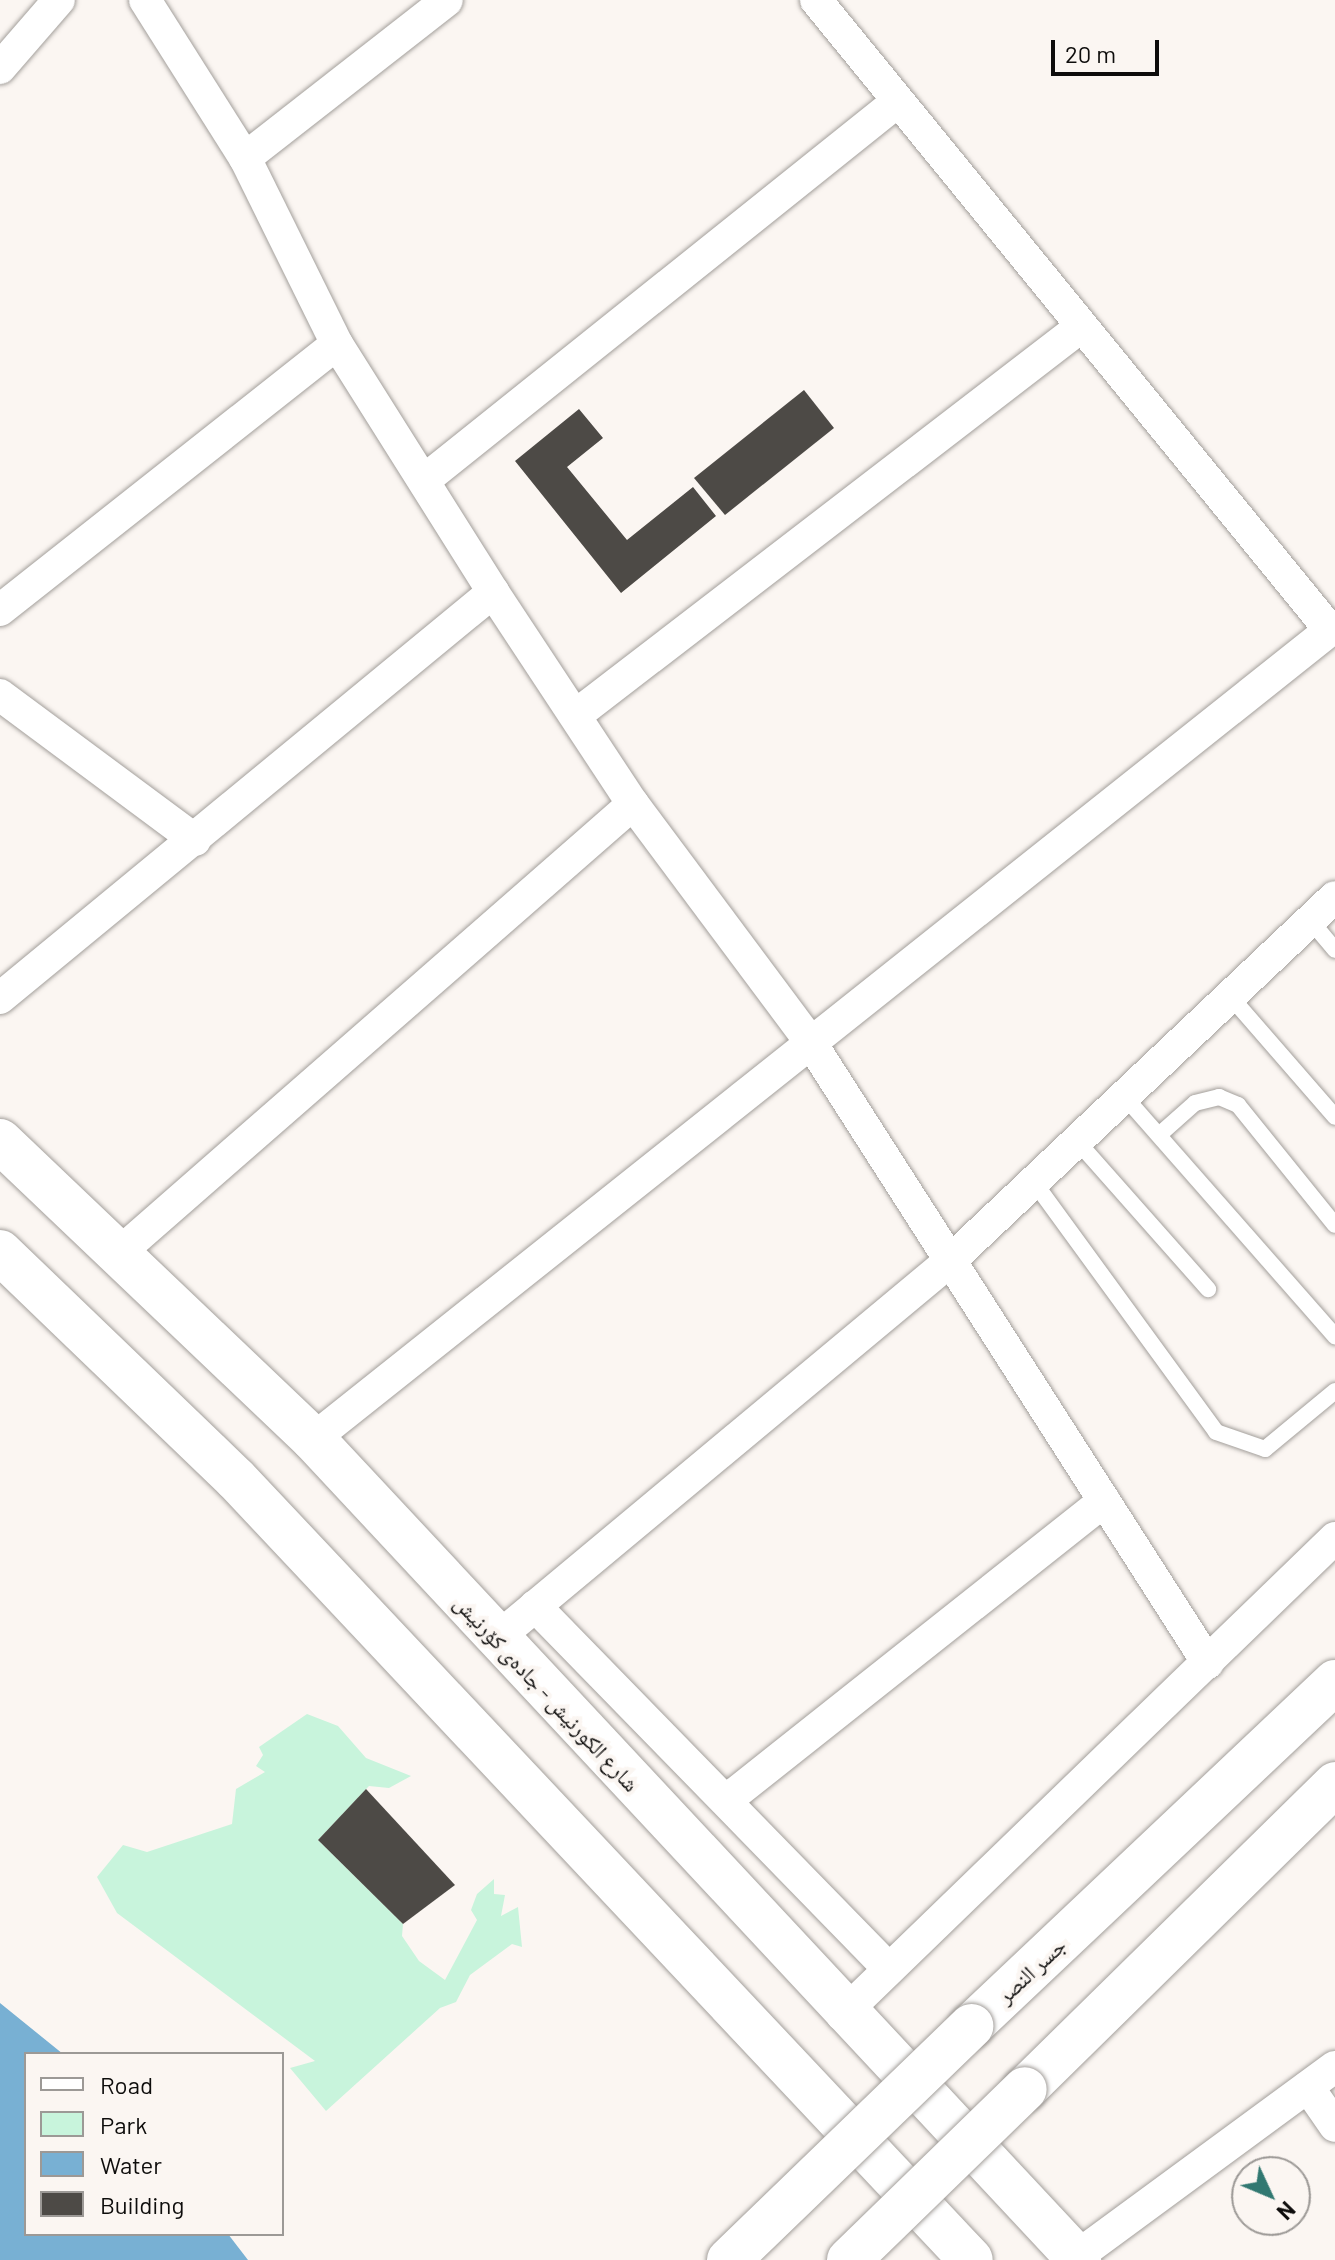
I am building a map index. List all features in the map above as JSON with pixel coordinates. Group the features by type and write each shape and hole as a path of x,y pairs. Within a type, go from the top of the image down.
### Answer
{"main road":[{"name":"شارع الكورنيش - جادەی کۆرنیش","path":"0,1141 313,1439 842,2015 1077,2259"},
{"path":"0,1252 236,1479 971,2260"},
{"name":"جسر النصر","path":"729,2260 1335,1682"},
{"path":"849,2260 1335,1784"}],"street":[{"path":"0,68 59,0"},
{"path":"145,0 245,158 337,344 427,478 493,592 633,804 811,1043 1208,1663"},
{"path":"245,158 447,0"},
{"path":"313,1439 1332,628 816,0"},
{"path":"427,478 898,101"},
{"path":"576,715 1082,326"},
{"path":"0,610 337,344"},
{"path":"0,998 493,592"},
{"path":"0,695 195,840"},
{"path":"118,1254 633,804"},
{"path":"496,1639 951,1260 1335,897"},
{"path":"728,1799 1104,1501"},
{"path":"842,2015 1335,1538"},
{"path":"535,1606 728,1799 889,1969"},
{"path":"1077,2259 1335,2067"},
{"path":"1308,2087 1335,2126"}],"lane":[{"path":"1310,920 1335,950"},
{"path":"1230,996 1335,1117"},
{"path":"1124,1096 1335,1336"},
{"path":"1159,1135 1195,1103 1219,1097 1238,1105 1335,1225"},
{"path":"1077,1141 1208,1289"},
{"path":"1034,1182 1216,1432 1265,1449 1335,1391"}],"green space":[{"path":"307,1714 338,1726 366,1758 411,1776 389,1788 369,1786 318,1840 403,1924 402,1936 419,1961 445,1980 477,1920 471,1910 477,1894 494,1879 494,1894 505,1895 501,1916 518,1907 522,1947 512,1944 470,1975 456,2002 440,2008 326,2111 290,2068 315,2061 117,1913 97,1877 123,1845 147,1852 232,1824 236,1789 265,1772 256,1766 263,1755 259,1747"}],"water":[{"path":"0,2003 61,2052 24,2052 24,2236 230,2236 248,2260 0,2260"}],"building":[{"path":"804,390 834,428 725,515 694,478"},
{"path":"579,409 603,438 567,467 627,540 693,487 716,516 621,593 515,461"},
{"path":"366,1789 455,1885 403,1924 318,1840"}]}
